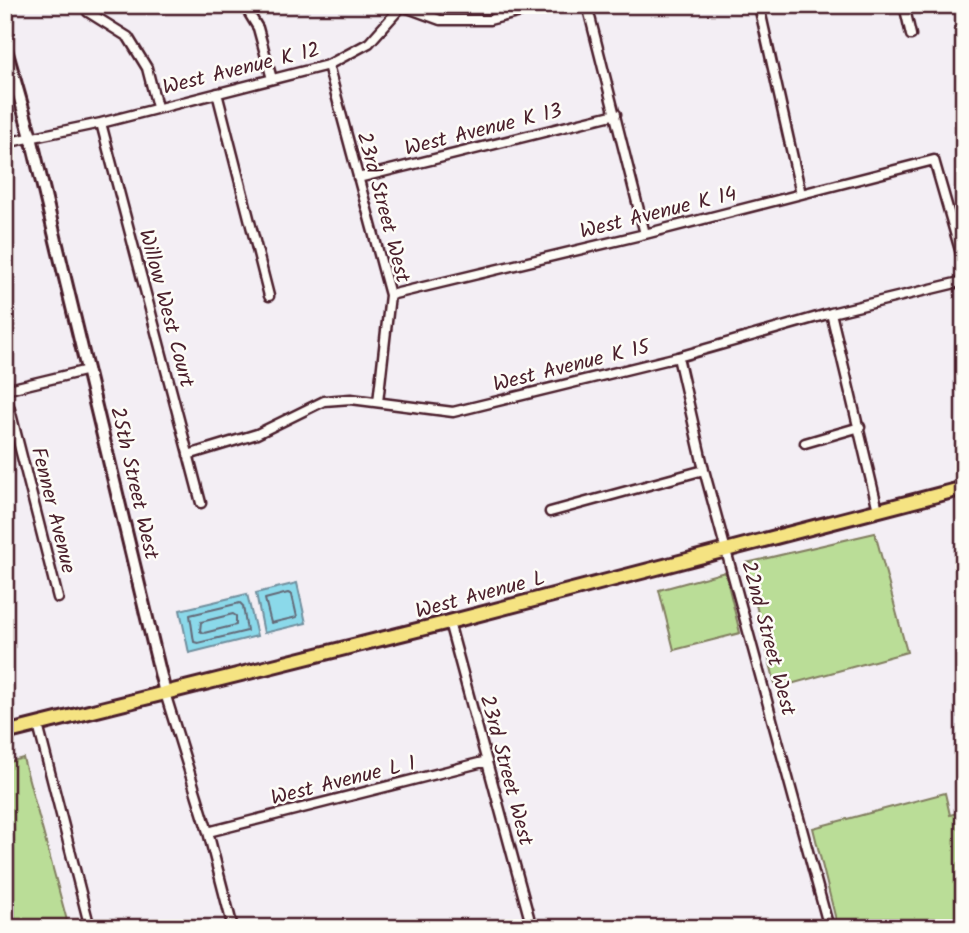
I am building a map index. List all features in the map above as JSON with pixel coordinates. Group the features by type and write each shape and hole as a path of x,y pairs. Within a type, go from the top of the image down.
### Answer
{"main road":[{"name":"West Avenue L","path":"5,733 449,622 964,488"}],"street":[{"path":"244,5 258,27 272,79"},
{"name":"West Avenue K 12","path":"5,144 101,123 328,65 369,43 401,6 440,20 489,20 548,5"},
{"path":"587,5 645,234"},
{"path":"904,5 911,35"},
{"path":"760,6 801,194"},
{"path":"88,12 128,37 147,68 157,107"},
{"name":"25th Street West","path":"5,46 31,137 165,693 208,832 233,928"},
{"name":"23rd Street West","path":"328,65 390,295 378,402"},
{"path":"217,93 269,296"},
{"name":"West Avenue K 13","path":"358,178 616,114"},
{"name":"Willow West Court","path":"101,123 201,503"},
{"name":"West Avenue K 14","path":"390,295 645,234 934,160 964,264"},
{"name":"West Avenue K 15","path":"188,455 257,434 324,401 351,399 453,412 678,357 831,313 964,281"},
{"path":"831,313 878,510"},
{"name":"22nd Street West","path":"678,357 704,470 829,928"},
{"path":"5,390 88,370"},
{"name":"Fenner Avenue","path":"5,390 58,598"},
{"path":"805,443 860,427"},
{"path":"550,512 704,470"},
{"name":"23rd Street West","path":"449,622 532,928"},
{"path":"38,725 89,928"},
{"name":"West Avenue L 1","path":"208,832 487,761"}],"green space":[{"path":"875,533 907,652 776,688 746,563"},
{"path":"725,572 740,633 674,650 659,590"},
{"path":"23,758 69,928 5,928 5,763"},
{"path":"945,793 950,815 964,811 964,928 838,928 813,828"}],"water":[{"path":"297,583 306,623 264,633 256,593"},
{"path":"247,594 257,636 189,653 180,610"}]}
